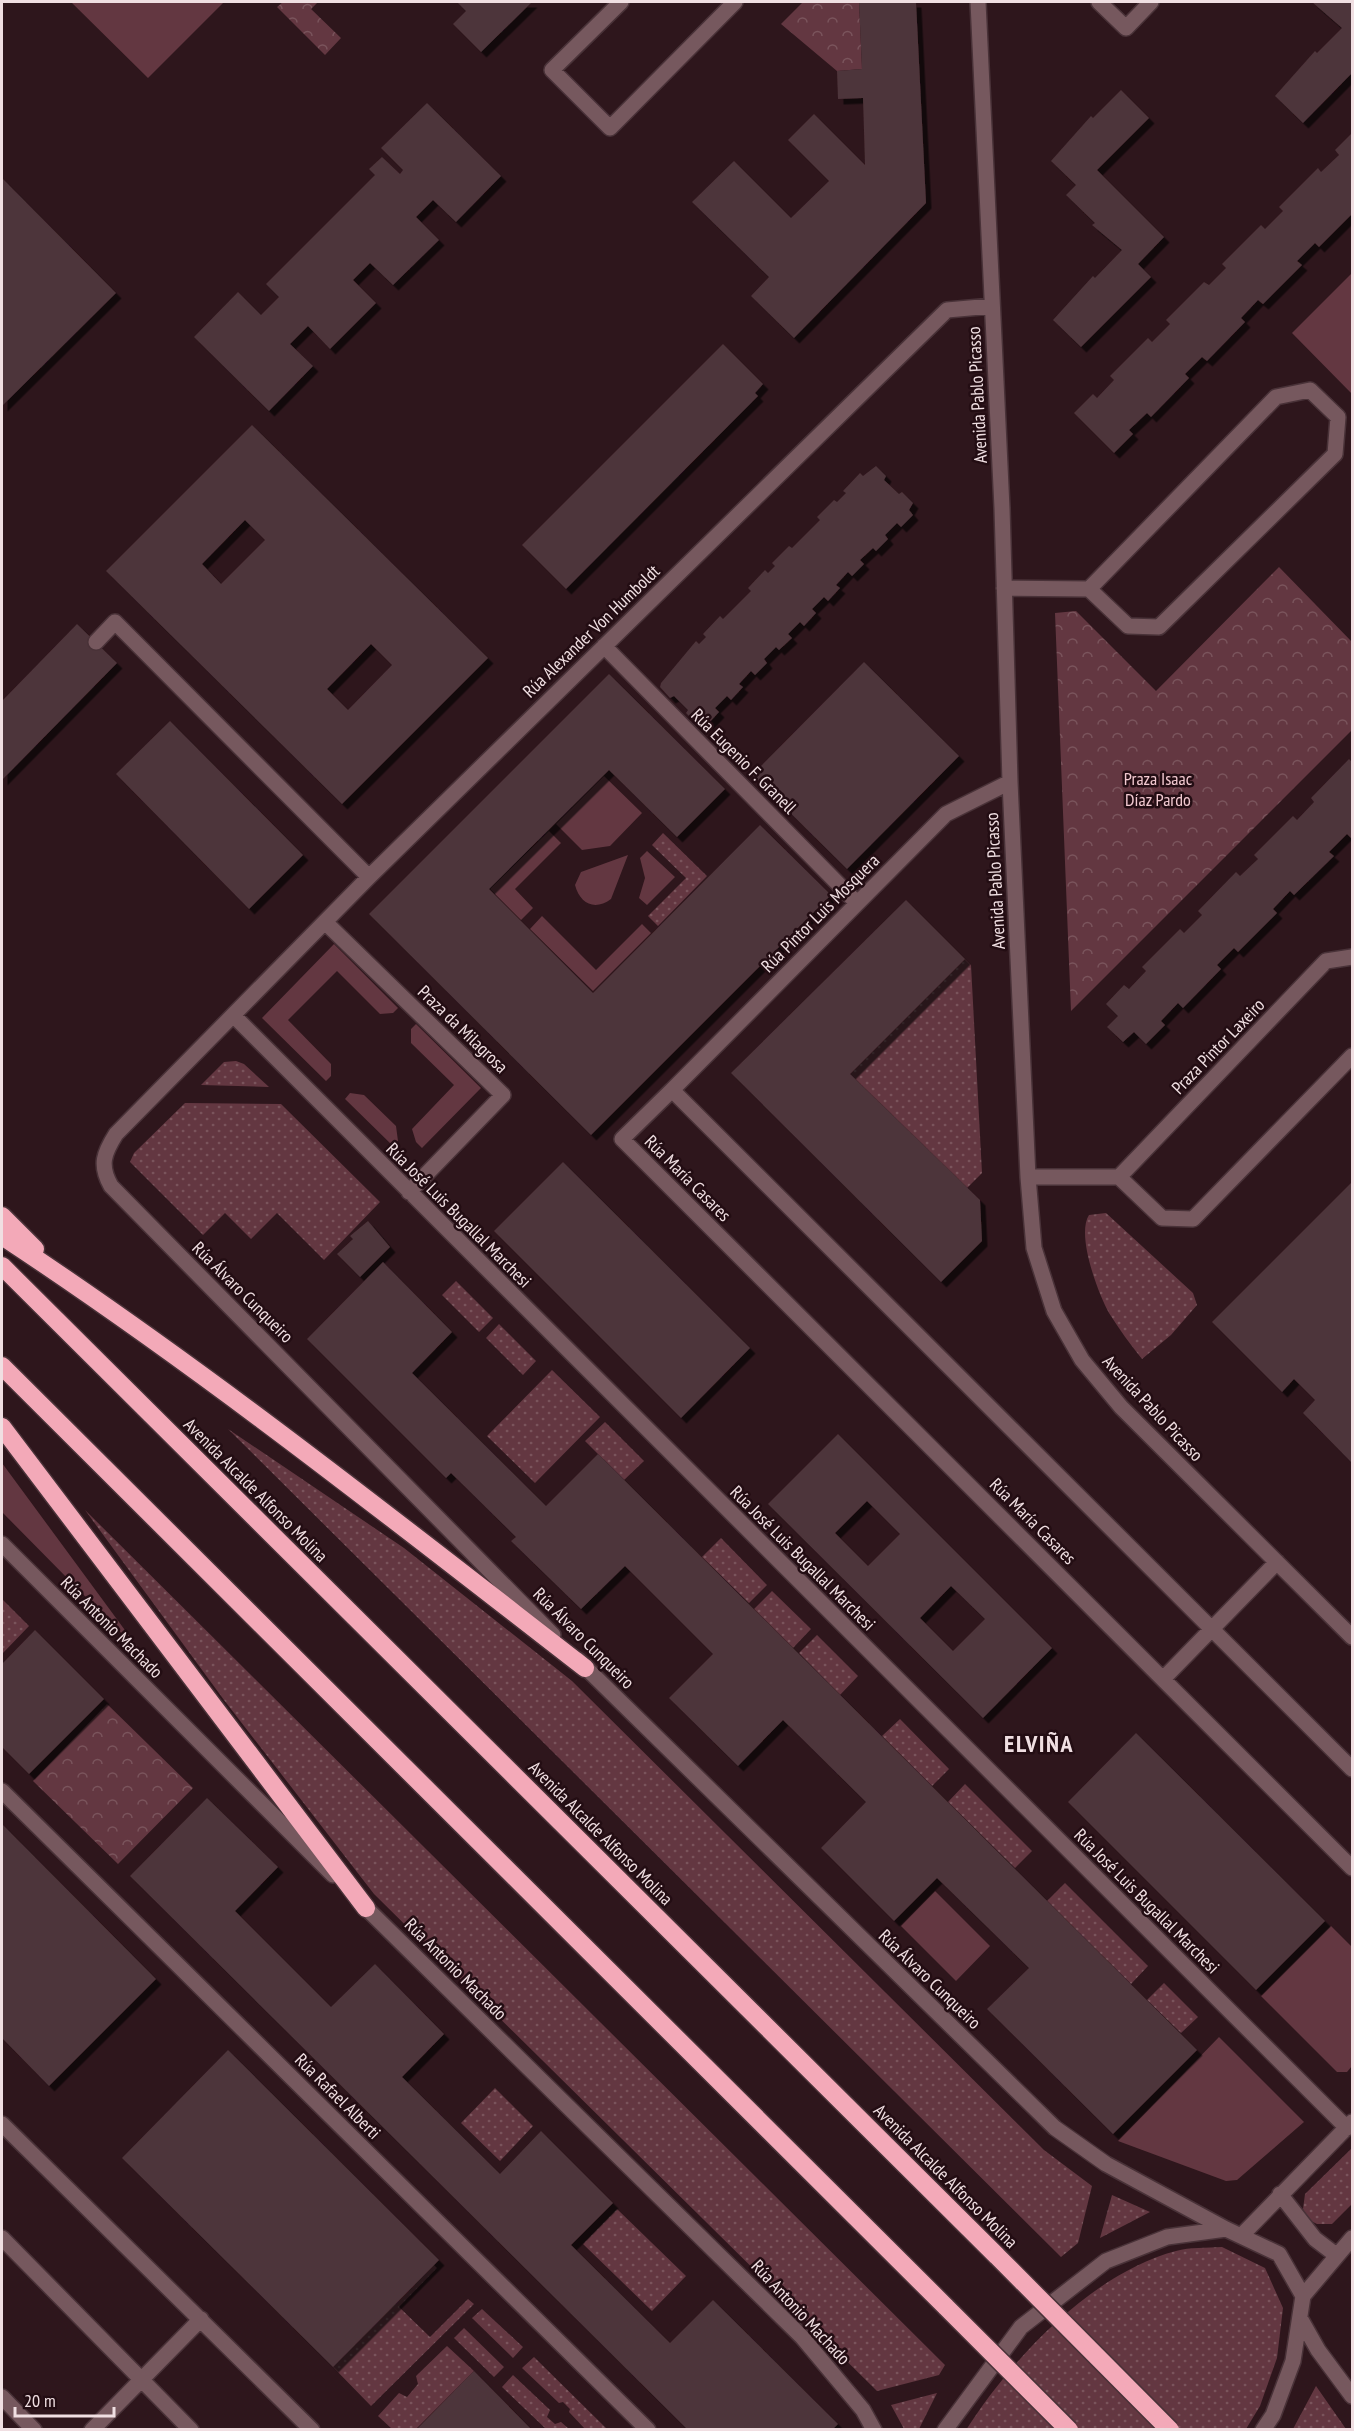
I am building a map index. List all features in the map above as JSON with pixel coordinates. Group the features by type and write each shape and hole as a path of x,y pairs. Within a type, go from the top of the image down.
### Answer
{"highway":[{"path":"2,1216 65,1278"},
{"path":"2,1236 65,1278 320,1464 585,1668"},
{"name":"Avenida Alcalde Alfonso Molina","path":"2,1266 1170,2430"},
{"path":"2,1366 1069,2430"},
{"path":"2,1427 366,1908"}],"street":[{"path":"621,2 552,70 610,128 735,2"},
{"name":"Avenida Pablo Picasso","path":"978,2 1004,588 1010,782 1028,1177 1034,1248 1054,1311 1082,1360 1121,1407 1353,1637"},
{"path":"1099,2 1126,28 1151,2"},
{"name":"Rúa Alexander Von Humboldt","path":"233,1015 369,877 947,310 992,306"},
{"path":"1004,588 1089,589 1128,626 1160,627 1335,454 1338,417 1311,390 1276,397 1089,589"},
{"path":"96,642 116,622 369,877"},
{"name":"Rúa Eugenio F. Granell","path":"604,646 857,903"},
{"name":"Rúa Pintor Luis Mosquera","path":"672,1090 946,814 1010,782"},
{"name":"Praza da Milagrosa","path":"325,922 503,1095 409,1192"},
{"name":"Praza Pintor Laxeiro","path":"1119,1177 1326,961 1353,957"},
{"name":"Rúa José Luis Bugallal Marchesi","path":"233,1015 1350,2125"},
{"name":"Rúa Álvaro Cunqueiro","path":"233,1015 116,1134 102,1162 111,1186 585,1668 1055,2128 1084,2151 1226,2229 1280,2254 1304,2296"},
{"path":"1028,1177 1119,1177 1162,1218 1193,1219 1353,1056"},
{"path":"672,1090 1353,1769"},
{"name":"Rúa María Casares","path":"672,1090 622,1140 1353,1868"},
{"name":"Rúa Antonio Machado","path":"2,1544 366,1908 802,2337 863,2410 874,2430"},
{"path":"1164,1679 1277,1562"},
{"name":"Rúa Rafael Alberti","path":"2,1791 648,2430"},
{"path":"2,2124 312,2430"},
{"path":"1241,2236 1350,2125"},
{"path":"1280,2194 1315,2239 1336,2255"},
{"path":"945,2430 1021,2327 1106,2261 1167,2237 1226,2229"},
{"path":"2,2238 191,2430"},
{"path":"1263,2430 1273,2415 1293,2361 1304,2296 1336,2255 1353,2238"},
{"path":"1300,2318 1318,2350 1353,2396"},
{"path":"92,2430 201,2319"},
{"path":"2,2397 34,2430"}],"green space":[{"path":"71,2 224,2 148,78"},
{"path":"283,2 318,2 311,9 341,38 325,55 277,7"},
{"path":"803,2 859,2 862,69 837,71 781,24"},
{"path":"1352,273 1352,394 1292,333"},
{"name":"Praza Isaac Díaz Pardo","path":"1279,567 1352,642 1352,730 1071,1011 1055,613 1076,611 1156,691"},
{"path":"604,776 642,813 610,846 582,850 556,824"},
{"path":"549,831 561,843 515,889 533,908 521,920 490,889"},
{"path":"663,833 707,876 658,926 648,916 686,878 652,845"},
{"path":"647,851 675,877 647,905 639,898 645,878 640,858"},
{"path":"628,855 611,899 594,905 580,897 575,885 581,872"},
{"path":"542,916 596,970 642,924 651,933 593,991 530,929"},
{"path":"334,944 398,1008 393,1013 380,1014 337,971 288,1020 331,1064 331,1076 326,1081 262,1018"},
{"path":"965,959 971,965 982,1173 967,1188 850,1074"},
{"path":"416,1024 481,1088 422,1148 416,1142 412,1129 454,1085 411,1043 411,1029"},
{"path":"236,1061 244,1064 269,1087 201,1085 224,1062"},
{"path":"350,1093 364,1095 396,1126 398,1141 393,1146 345,1099"},
{"path":"185,1103 281,1104 380,1202 324,1260 277,1213 251,1239 225,1213 203,1235 130,1162 134,1153"},
{"path":"1106,1213 1193,1293 1197,1305 1171,1335 1142,1359 1109,1313 1090,1264 1085,1236 1086,1224 1089,1215"},
{"path":"456,1281 493,1318 479,1332 442,1295"},
{"path":"499,1324 536,1361 523,1375 486,1338"},
{"path":"552,1370 600,1417 535,1483 487,1436"},
{"path":"605,1422 644,1461 624,1480 585,1441"},
{"path":"228,1429 404,1548 572,1681 1044,2150 1092,2186 1078,2243 1061,2257"},
{"path":"2,1463 144,1656 2,1512"},
{"path":"85,1510 945,2365 939,2375 877,2391 374,1894 224,1700"},
{"path":"721,1538 767,1585 749,1603 702,1557"},
{"path":"772,1591 811,1629 793,1648 754,1609"},
{"path":"2,1599 29,1626 2,1654"},
{"path":"817,1635 858,1676 840,1695 799,1653"},
{"path":"107,1704 193,1788 118,1864 33,1781"},
{"path":"900,1719 949,1769 932,1786 882,1736"},
{"path":"965,1784 1032,1851 1015,1868 948,1802"},
{"path":"1065,1883 1148,1966 1131,1984 1047,1901"},
{"path":"935,1891 990,1946 956,1981 901,1926"},
{"path":"1331,1926 1352,1947 1352,2066 1347,2072 1337,2072 1261,1996"},
{"path":"1164,1983 1198,2017 1181,2033 1147,2000"},
{"path":"1219,2037 1304,2122 1237,2180 1226,2181 1118,2141"},
{"path":"495,2088 533,2126 500,2161 461,2123"},
{"path":"1352,2148 1352,2204 1332,2224 1317,2224 1307,2219 1303,2209 1305,2194"},
{"path":"1112,2195 1150,2212 1100,2238"},
{"path":"617,2209 686,2276 652,2311 583,2244"},
{"path":"1222,2247 1265,2268 1283,2308 1277,2358 1260,2406 1246,2429 966,2430 984,2403 1030,2348 1056,2322 1114,2278 1145,2262 1176,2251"},
{"path":"434,2265 437,2268 399,2307 430,2337 468,2299 474,2304 371,2406 333,2367"},
{"path":"482,2309 523,2347 513,2358 472,2318"},
{"path":"464,2328 504,2367 494,2377 454,2338"},
{"path":"447,2346 474,2371 416,2429 392,2429 378,2416 399,2393 407,2397 418,2384 416,2376"},
{"path":"534,2357 607,2429 585,2429 563,2402 559,2403 522,2368"},
{"path":"513,2375 550,2410 547,2417 555,2424 561,2422 569,2429 546,2429 502,2387"},
{"path":"1316,2386 1346,2429 1293,2429"},
{"path":"937,2393 919,2429 904,2429 891,2405"}],"building":[{"path":"457,2 532,2 481,52 453,24 466,11"},
{"path":"859,2 916,2 926,203 794,338 751,296 769,277 692,202 734,161 791,218 829,181 788,140 814,114 865,165 863,98 838,99 837,71 862,69"},
{"path":"1312,2 1352,2 1352,73 1303,123 1275,96 1315,51 1317,53 1342,28"},
{"path":"1121,90 1149,118 1097,170 1164,237 1138,264 1151,277 1081,347 1053,320 1093,276 1095,278 1122,250 1092,225 1095,223 1066,195 1076,185 1051,161 1091,116 1093,118"},
{"path":"427,103 501,176 456,222 433,200 416,217 439,240 393,285 370,263 353,280 376,303 330,349 308,326 290,344 313,366 269,411 194,337 238,292 261,315 279,297 266,284 375,175 369,169 382,157 400,174 403,170 381,148"},
{"path":"1352,133 1352,214 1319,247 1315,243 1297,261 1302,265 1263,304 1258,300 1241,318 1245,322 1207,361 1202,357 1185,374 1189,378 1151,417 1147,413 1129,430 1133,434 1114,453 1074,413 1093,394 1097,398 1114,380 1110,376 1148,338 1152,342 1170,324 1166,320 1204,282 1209,285 1226,268 1222,264 1261,225 1265,229 1283,211 1279,207 1318,168 1321,172 1339,155 1335,150"},
{"path":"2,178 116,293 2,406"},
{"path":"723,344 763,384 755,393 758,396 566,589 522,545"},
{"path":"252,425 488,658 342,804 106,571","holes":["245,520 265,540 221,584 202,564","371,644 392,665 348,710 327,689"]},
{"path":"876,466 886,476 884,480 913,503 909,510 913,515 901,527 897,523 885,535 888,539 876,551 873,548 860,560 864,564 852,576 848,572 836,585 840,588 828,601 824,597 812,609 816,613 804,626 800,622 788,634 792,638 779,650 776,647 764,659 767,663 755,675 751,671 739,684 743,687 731,700 727,696 715,708 719,712 707,725 703,721 697,724 686,713 688,710 674,696 670,698 660,687 661,683 696,641 699,644 706,637 703,634 720,616 723,619 751,591 748,588 765,570 768,573 775,566 772,563 789,546 792,548 820,520 817,517 834,500 837,502 846,493 843,491 860,473 863,476"},
{"path":"77,624 117,663 2,780 2,701"},
{"path":"864,662 959,756 847,869 752,775"},
{"path":"609,674 725,789 677,837 609,770 489,889 593,993 760,825 831,895 591,1135 369,914"},
{"path":"170,721 303,855 249,909 116,774"},
{"path":"1349,759 1352,762 1352,837 1347,834 1329,852 1334,856 1294,895 1290,891 1273,909 1277,913 1238,952 1234,948 1217,965 1221,969 1183,1008 1178,1003 1161,1021 1165,1025 1146,1044 1134,1032 1123,1042 1107,1027 1118,1016 1106,1004 1124,985 1129,989 1146,971 1142,967 1180,929 1184,933 1202,915 1198,911 1236,872 1240,876 1258,859 1254,855 1293,816 1297,820 1314,802 1311,798"},
{"path":"906,900 965,959 850,1074 980,1200 982,1241 941,1282 731,1073"},
{"path":"563,1162 750,1348 681,1418 494,1231"},
{"path":"1352,1182 1352,1463 1303,1413 1315,1400 1294,1379 1282,1392 1212,1322"},
{"path":"368,1221 390,1247 360,1277 337,1254 353,1239 350,1236"},
{"path":"383,1262 452,1332 412,1373 546,1506 598,1454 1197,2050 1113,2134 987,2009 1029,1968 937,1878 894,1921 821,1848 866,1802 783,1720 738,1766 669,1698 713,1654 625,1566 581,1609 511,1541 516,1537 451,1473 446,1478 307,1339"},
{"path":"838,1434 1052,1648 983,1718 768,1504","holes":["867,1501 900,1534 868,1566 835,1533","951,1586 985,1619 953,1651 920,1618"]},
{"path":"35,1630 104,1699 29,1774 2,1747 2,1664"},
{"path":"1136,1733 1325,1921 1256,1990 1068,1802"},
{"path":"207,1798 278,1867 235,1911 331,2007 375,1964 444,2034 402,2077 500,2174 541,2131 613,2203 571,2245 670,2343 713,2300 838,2424 832,2430 688,2430 130,1876"},
{"path":"2,1824 156,1979 49,2086 2,2038"},
{"path":"228,2050 439,2260 333,2367 122,2158"},
{"path":"474,2371 532,2430 416,2430 464,2381"}],"district":[{"name":"ELVIÑA","path":"1039,1743"}]}
